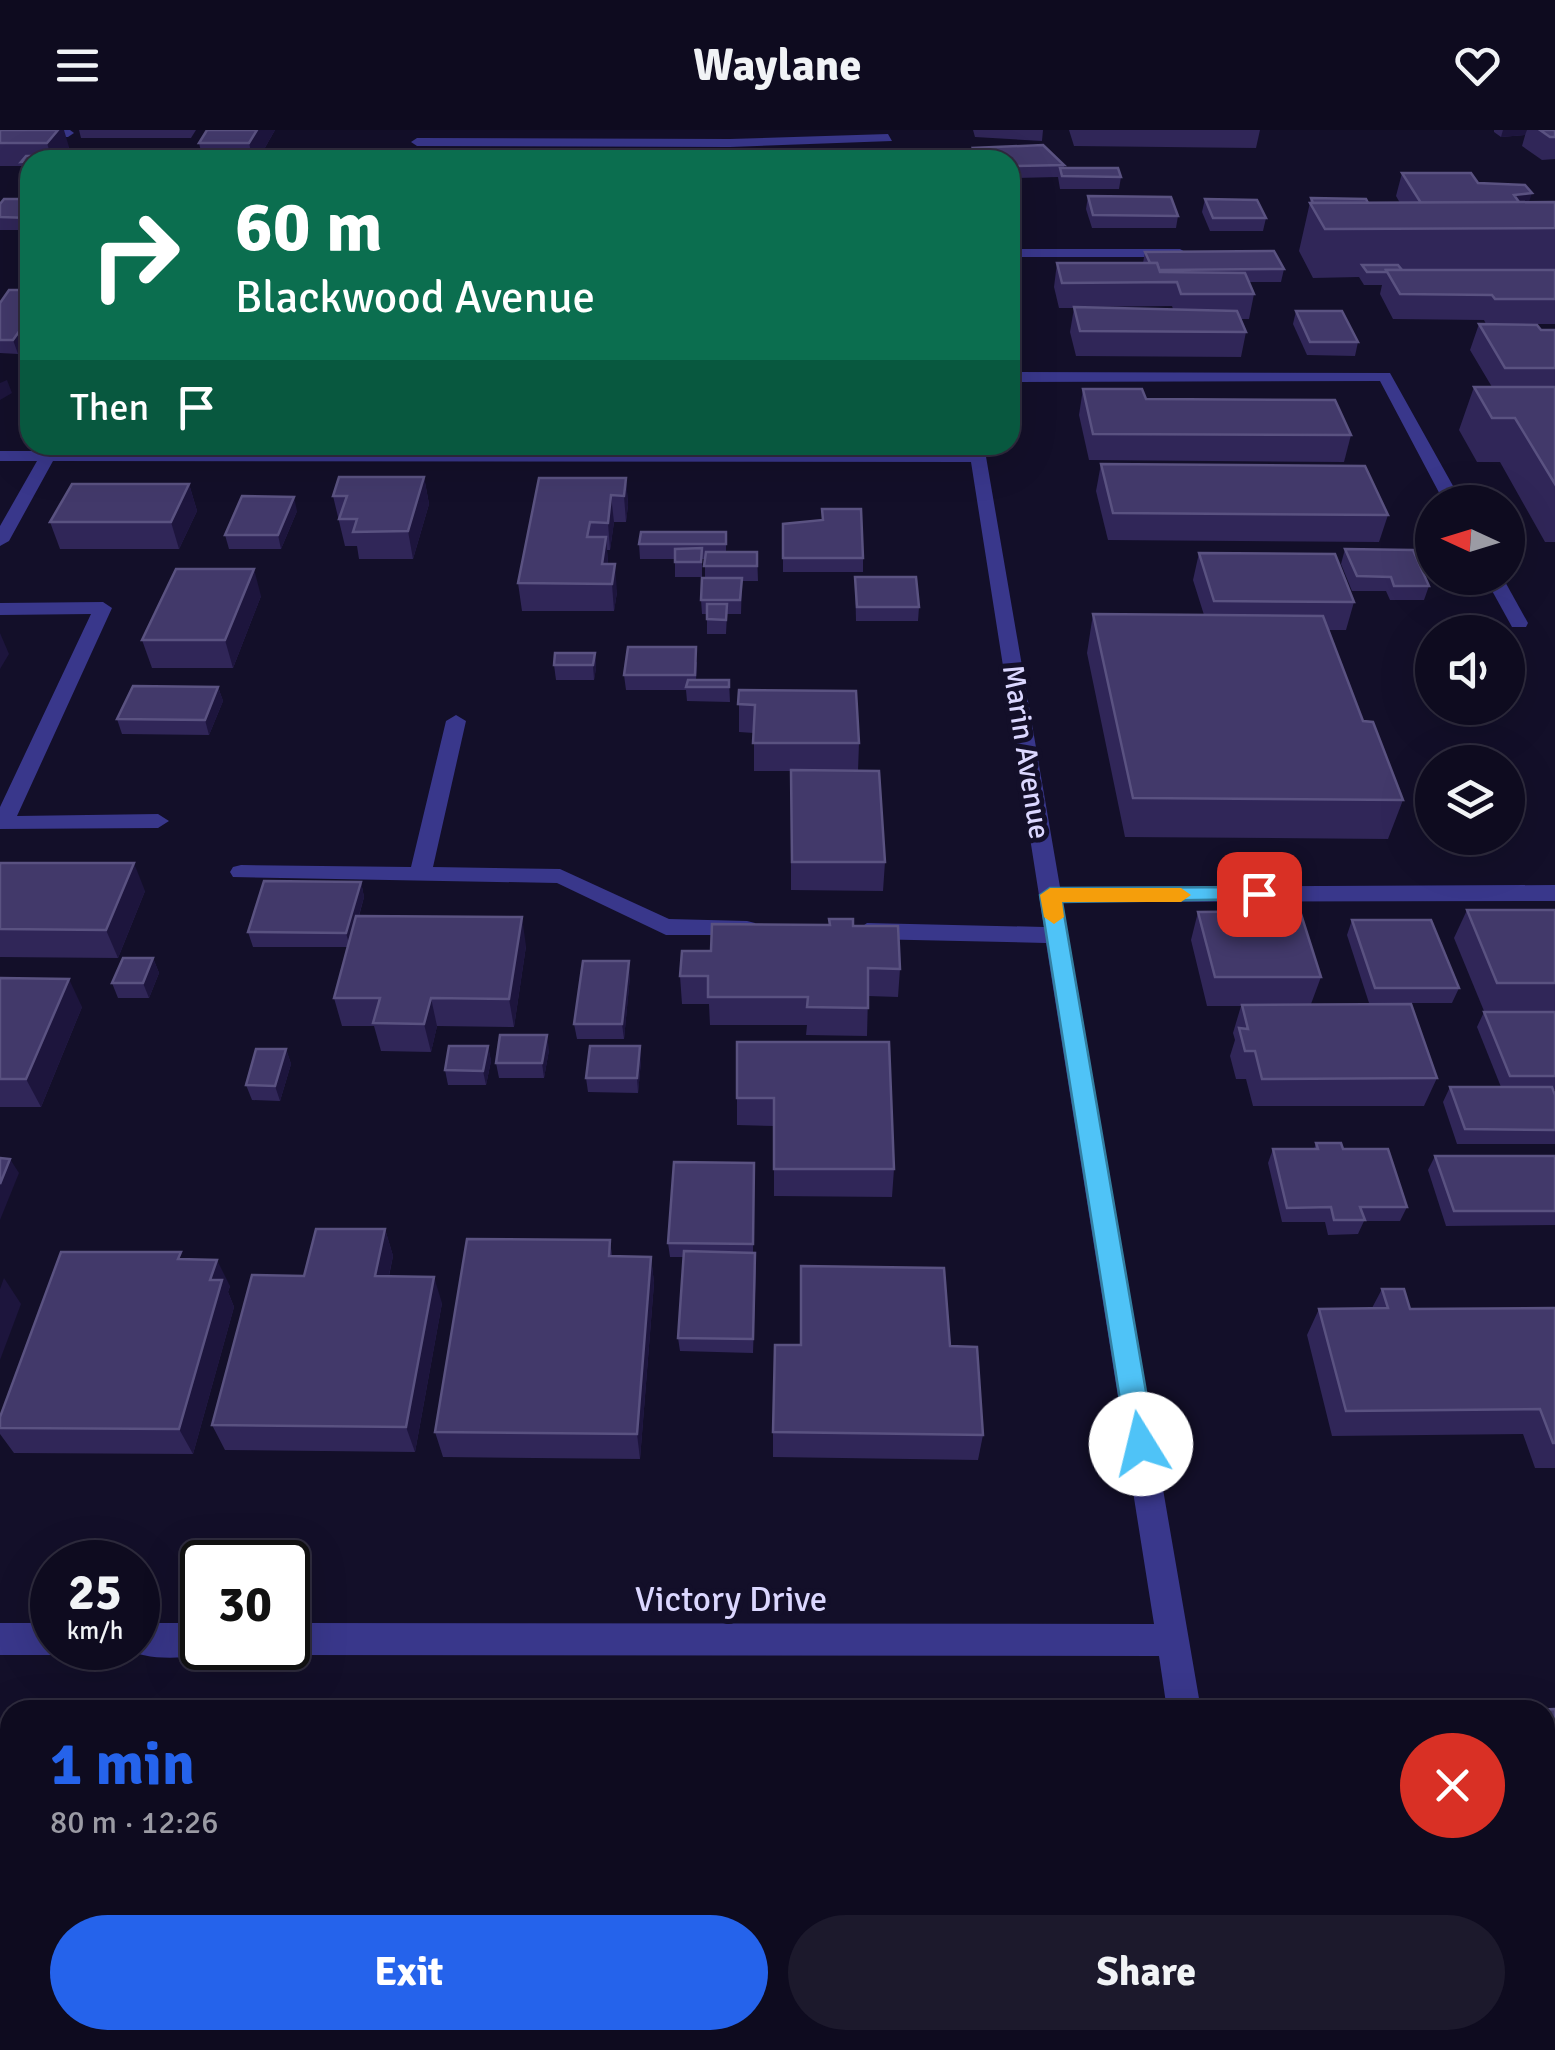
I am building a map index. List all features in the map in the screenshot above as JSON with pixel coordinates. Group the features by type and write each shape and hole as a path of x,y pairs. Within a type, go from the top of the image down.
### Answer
{"street":[{"path":"0,133 68,133"},
{"path":"418,142 889,139"},
{"path":"1020,254 1190,253"},
{"path":"1020,378 1384,376 1445,485"},
{"path":"0,456 126,455"},
{"name":"Marin Avenue","path":"978,455 1183,1700"},
{"path":"0,542 48,456"},
{"path":"0,609 103,608 3,823 158,821"},
{"path":"420,874 456,721"},
{"path":"241,872 560,876 666,927 764,929"},
{"path":"1050,895 1555,893"},
{"path":"842,931 1056,935"},
{"path":"0,1639 30,1639"},
{"name":"Victory Drive","path":"310,1639 1174,1640"}],"building":[{"path":"0,130 58,130 47,143 0,143"},
{"path":"207,130 257,130 249,143 199,143"},
{"path":"1540,130 1555,130 1555,137 1550,137"},
{"path":"1043,145 1064,165 1020,166 1020,150 973,148"},
{"path":"1060,168 1118,168 1121,177 1062,176"},
{"path":"1402,173 1471,173 1478,183 1525,185 1532,193 1514,195 1519,202 1421,203"},
{"path":"1088,196 1171,197 1178,216 1093,215"},
{"path":"1311,198 1366,199 1368,203 1313,203"},
{"path":"4,199 20,199 20,218 0,217"},
{"path":"1205,199 1257,200 1266,218 1213,218"},
{"path":"1555,202 1555,228 1325,229 1310,203"},
{"path":"1274,251 1284,269 1159,270 1145,252"},
{"path":"1057,263 1157,263 1160,272 1245,273 1254,294 1181,294 1177,282 1062,283"},
{"path":"1362,265 1398,265 1402,270 1367,272"},
{"path":"1386,270 1555,270 1555,299 1400,294"},
{"path":"9,290 20,290 20,330 13,340 0,340 0,303"},
{"path":"1074,307 1237,311 1246,332 1080,331"},
{"path":"1296,311 1342,311 1358,342 1310,342"},
{"path":"1479,324 1537,325 1541,330 1555,330 1555,368 1505,368"},
{"path":"1474,387 1555,387 1555,484 1515,418 1492,418"},
{"path":"1083,389 1142,389 1146,399 1335,400 1351,435 1093,434"},
{"path":"1101,464 1365,466 1388,515 1113,513"},
{"path":"339,477 424,477 408,531 353,532 357,519 339,519 347,496 333,496"},
{"path":"539,478 626,478 624,496 611,495 608,523 590,522 587,537 606,537 602,564 615,564 612,584 518,583"},
{"path":"72,484 189,484 171,522 50,522"},
{"path":"242,496 294,497 278,535 225,535"},
{"path":"822,509 861,509 863,558 783,558 783,524 823,520"},
{"path":"641,532 726,532 726,544 639,544"},
{"path":"702,548 701,562 675,562 675,549"},
{"path":"1345,549 1413,550 1415,554 1415,586 1394,586 1391,577 1357,576"},
{"path":"706,552 757,552 757,566 704,566"},
{"path":"1199,553 1335,554 1354,602 1214,601"},
{"path":"176,569 254,569 225,640 142,640"},
{"path":"855,577 916,577 919,607 857,607"},
{"path":"702,578 742,578 740,600 701,600"},
{"path":"707,604 727,604 726,620 707,619"},
{"path":"1093,614 1323,616 1363,721 1373,722 1403,800 1133,798"},
{"path":"628,647 696,647 695,675 624,675"},
{"path":"555,653 595,653 593,665 554,665"},
{"path":"688,680 729,680 729,687 686,687"},
{"path":"133,686 218,687 205,720 117,719"},
{"path":"739,690 856,691 859,743 753,743 755,705 738,704"},
{"path":"791,770 879,771 885,862 792,862"},
{"path":"0,863 134,863 106,930 0,929"},
{"path":"264,881 361,882 346,933 248,932"},
{"path":"1467,910 1555,910 1555,983 1497,983"},
{"path":"1300,911 1321,977 1215,977 1198,912"},
{"path":"356,916 522,917 509,999 431,998 424,1024 373,1023 380,998 334,998"},
{"path":"829,919 853,919 853,926 898,926 900,969 868,968 868,1008 807,1007 808,997 708,997 708,976 680,976 682,951 711,951 712,924 830,925"},
{"path":"1352,920 1431,920 1459,988 1375,988"},
{"path":"123,958 153,958 143,983 112,983"},
{"path":"583,961 629,961 622,1024 574,1024"},
{"path":"0,978 69,979 26,1079 0,1079"},
{"path":"1411,1004 1437,1078 1262,1079 1255,1051 1245,1051 1239,1028 1248,1029 1242,1005"},
{"path":"1484,1012 1555,1012 1555,1076 1510,1076"},
{"path":"500,1035 547,1035 542,1063 496,1063"},
{"path":"737,1042 889,1042 894,1169 774,1169 774,1098 737,1098"},
{"path":"449,1046 488,1046 483,1071 445,1070"},
{"path":"590,1046 640,1046 637,1078 586,1078"},
{"path":"256,1049 286,1049 275,1086 246,1085"},
{"path":"1450,1087 1552,1087 1555,1130 1465,1129"},
{"path":"1316,1143 1341,1143 1343,1149 1388,1149 1407,1207 1360,1207 1365,1220 1334,1220 1331,1207 1287,1208 1273,1149 1318,1149"},
{"path":"1435,1156 1555,1156 1555,1211 1454,1211"},
{"path":"0,1158 10,1159 0,1184"},
{"path":"674,1162 754,1163 753,1244 668,1243"},
{"path":"316,1229 385,1229 375,1276 434,1277 406,1427 212,1425 252,1275 304,1276"},
{"path":"467,1239 610,1240 609,1256 651,1257 637,1434 435,1432"},
{"path":"684,1251 755,1253 753,1339 678,1338"},
{"path":"61,1252 181,1252 178,1259 217,1260 210,1280 222,1280 179,1429 0,1428 0,1417"},
{"path":"801,1266 944,1268 950,1346 977,1347 983,1435 773,1432 775,1345 801,1345"},
{"path":"1382,1289 1404,1289 1410,1309 1555,1308 1555,1443 1540,1409 1346,1411 1319,1309 1388,1308"}],"slow traffic":[{"path":"1054,917 1050,895 1181,895"}],"route":[{"path":"1141,1444 1050,895 1259,894"}]}
